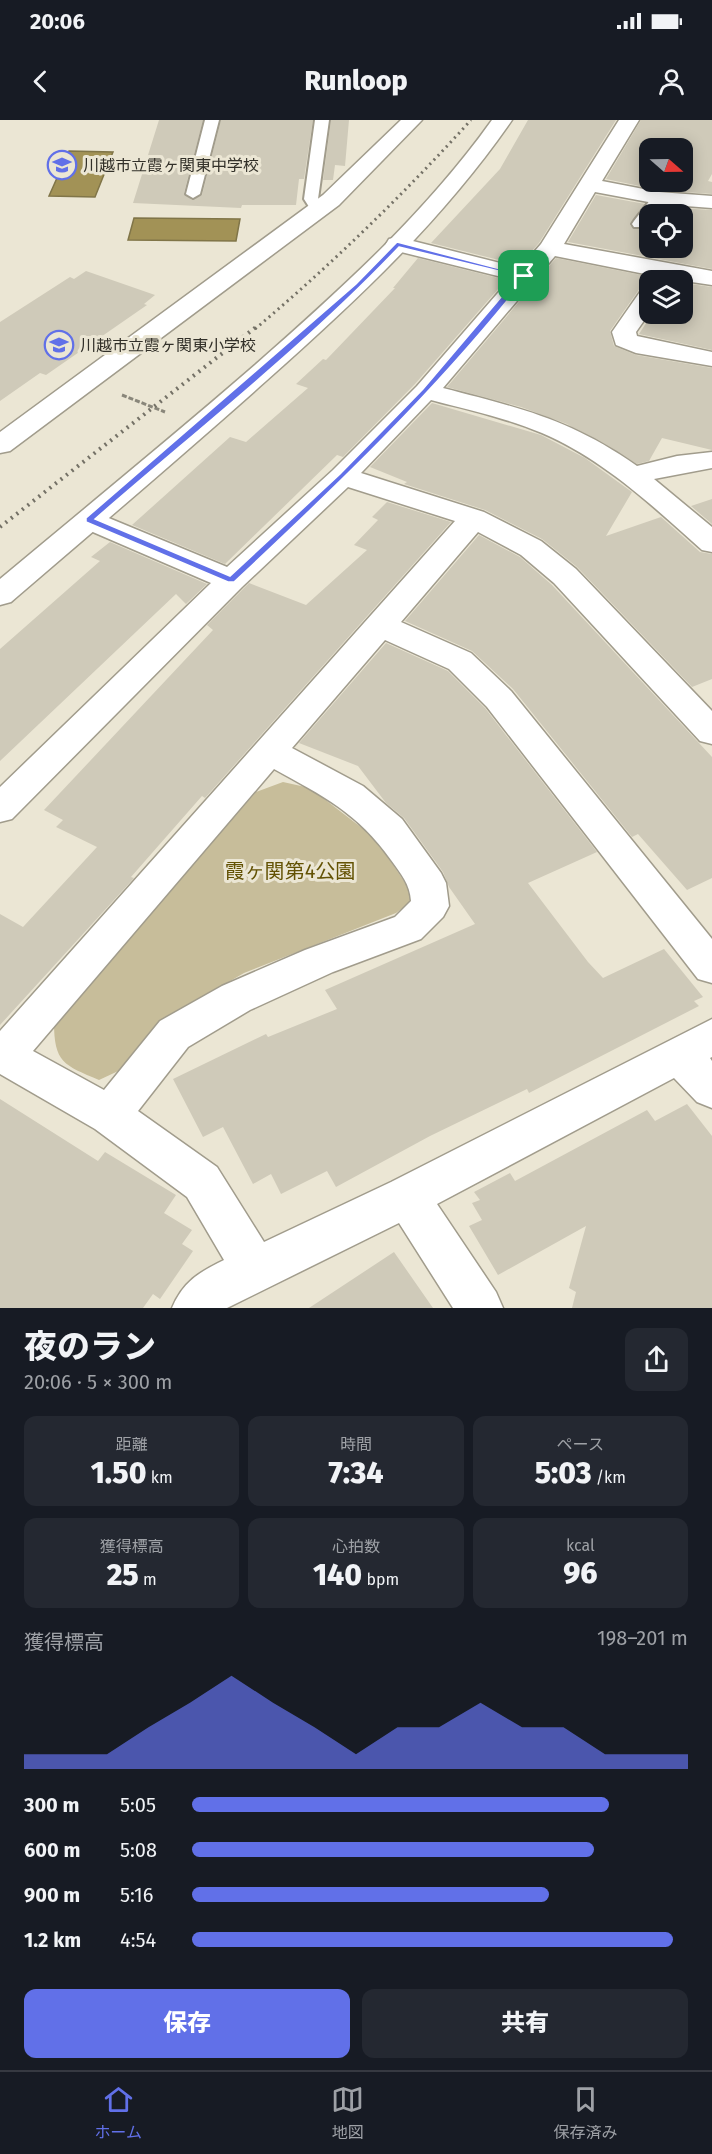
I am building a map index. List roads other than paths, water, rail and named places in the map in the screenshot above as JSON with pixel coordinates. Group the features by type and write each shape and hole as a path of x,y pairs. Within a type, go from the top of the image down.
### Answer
{"street":[{"path":"0,445 318,210 412,120"},
{"path":"0,595 201,425 359,285 441,199 502,120"},
{"path":"0,808 231,580 343,476 426,391 550,248 629,120"},
{"path":"590,185 659,198 712,202"},
{"path":"397,244 524,276"},
{"path":"550,248 639,270"},
{"path":"693,277 712,278"},
{"path":"639,310 624,332 625,340 636,346 712,359"},
{"path":"426,391 516,416 568,435 636,476 712,543"},
{"path":"636,476 677,464 712,460"},
{"path":"343,476 474,518 531,548 565,576 712,732"},
{"path":"255,1269 202,1182 110,1115 2,1054 383,626 474,518"},
{"path":"89,520 231,580"},
{"path":"383,626 460,661 499,699 712,967"},
{"path":"110,1115 174,1034 236,998 320,961 408,928 430,906 429,883 389,829 351,795 272,752"},
{"path":"195,1308 212,1290 407,1197 696,1046 712,1089"},
{"path":"407,1197 480,1308"}],"lane":[{"path":"193,194 212,120"},
{"path":"318,210 311,199 322,120"},
{"path":"654,204 659,198"}],"railway":[{"path":"255,329 366,228 471,120"},
{"path":"0,527 256,327"}],"place":[{"name":"川越市立霞ヶ関東中学校","path":"62,165"},
{"name":"川越市立霞ヶ関東小学校","path":"59,345"}],"park label":[{"name":"霞ヶ関第4公園","path":"290,871"}]}
